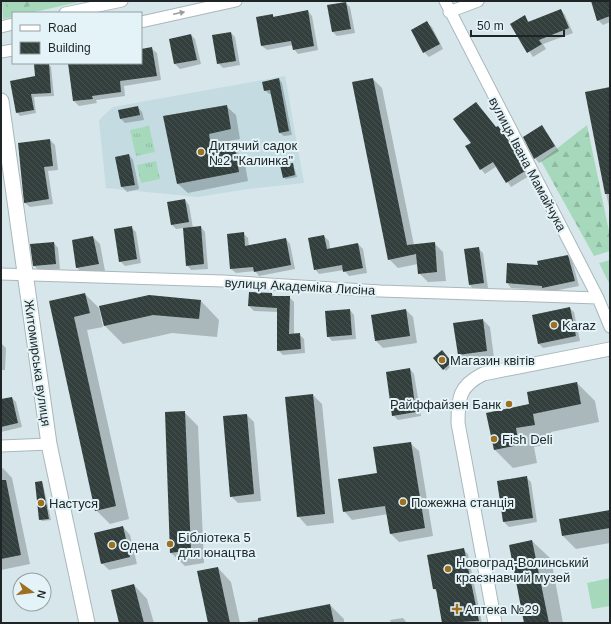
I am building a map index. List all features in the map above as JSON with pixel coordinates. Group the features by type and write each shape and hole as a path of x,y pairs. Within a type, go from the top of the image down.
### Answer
{"main road":[{"name":"Житомирська вулиця","path":"1,101 49,444 87,623"}],"street":[{"path":"70,12 122,1"},
{"path":"142,22 236,1"},
{"name":"вулиця Івана Мамайчука","path":"445,1 449,12 598,298 610,327"},
{"path":"449,12 478,1"},
{"path":"1,27 12,24"},
{"path":"1,52 12,50"},
{"name":"вулиця Академіка Лисіна","path":"1,274 222,281 380,291 598,298"},
{"path":"495,623 458,423 458,405 462,390 470,380 483,374 610,349"},
{"path":"1,446 49,444"}],"shaded area":[{"name":"Дитячий садок №2 \"Калинка\"","path":"285,76 304,183 247,189 198,197 106,188 99,120 113,107"}],"green space":[{"path":"2,1 83,1 34,12 12,12 12,17 3,19"},
{"path":"6,1 54,1 7,11"},
{"path":"587,125 610,236 610,251 594,256 541,161"},
{"path":"149,126 155,152 136,156 130,130"},
{"path":"156,161 160,179 141,183 137,165"},
{"path":"610,260 610,285 599,263"},
{"path":"610,578 610,606 592,609 587,583"}],"building":[{"path":"591,1 610,1 610,16 597,21"},
{"path":"346,2 351,29 332,32 327,5"},
{"path":"561,9 569,28 539,40 542,44 527,53 510,24 525,15 528,22"},
{"path":"308,10 314,46 293,50 291,41 261,46 256,17 273,14 273,17"},
{"path":"427,21 440,44 423,53 411,30"},
{"path":"231,32 236,61 217,64 212,35"},
{"path":"191,34 197,60 174,64 169,39"},
{"path":"152,47 157,76 120,81 121,92 92,96 93,99 73,101 68,64 142,64 142,49"},
{"path":"34,64 49,64 51,93 31,94 34,110 16,113 10,81 35,76"},
{"path":"279,78 289,131 279,133 270,90 264,91 262,82"},
{"path":"373,78 407,245 435,242 437,272 418,274 416,254 388,260 352,82"},
{"path":"610,87 610,194 605,194 585,92"},
{"path":"476,102 496,127 498,126 511,144 525,171 506,183 493,162 480,170 465,146 471,143 453,119"},
{"path":"227,105 231,129 209,134 212,153 235,148 239,172 177,184 163,116"},
{"path":"138,106 140,115 120,119 118,110"},
{"path":"542,125 555,146 534,159 523,137"},
{"path":"50,139 53,166 44,167 49,199 24,203 18,143"},
{"path":"129,154 135,185 121,187 115,157"},
{"path":"293,163 295,175 283,178 280,165"},
{"path":"185,199 189,222 171,225 167,202"},
{"path":"132,226 137,259 119,262 114,229"},
{"path":"201,226 204,264 186,266 183,228"},
{"path":"244,232 245,246 286,238 291,265 254,272 253,267 230,269 227,234"},
{"path":"324,235 327,249 358,243 363,268 343,272 342,265 314,270 308,238"},
{"path":"93,236 99,264 76,268 72,240"},
{"path":"54,242 56,264 33,266 30,244"},
{"path":"479,247 484,283 469,285 464,249"},
{"path":"568,255 575,281 542,288 542,286 506,283 507,263 538,265 537,261"},
{"path":"249,292 272,293 272,296 290,296 289,334 300,333 301,349 277,351 277,308 248,306"},
{"path":"85,293 90,313 74,317 116,506 95,511 49,301"},
{"path":"149,295 201,300 199,319 153,315 104,326 99,306"},
{"name":"Karaz","path":"570,307 576,336 538,344 532,315"},
{"path":"350,309 352,335 327,337 325,311"},
{"path":"406,309 410,336 375,341 371,315"},
{"path":"483,319 487,351 458,355 453,323"},
{"name":"Магазин квітів","path":"442,350 452,362 443,370 433,358"},
{"path":"410,368 416,412 392,416 386,372"},
{"path":"577,382 581,404 533,414 535,425 516,428 519,445 494,450 486,413 529,404 527,392"},
{"path":"313,394 325,514 297,517 285,397"},
{"path":"12,397 18,423 1,427 1,399"},
{"path":"185,411 191,550 170,553 165,412"},
{"path":"247,414 254,494 230,497 223,416"},
{"path":"411,442 425,528 390,534 385,506 343,512 338,479 377,473 373,447"},
{"path":"527,476 533,518 503,522 497,481"},
{"path":"1,480 6,480 21,555 1,559"},
{"path":"42,481 49,519 39,520 35,482"},
{"path":"610,510 610,528 562,536 559,519"},
{"name":"Одена","path":"123,526 130,557 101,564 94,533"},
{"path":"532,540 549,623 524,623 509,545"},
{"path":"464,548 479,621 442,623 436,589 433,589 427,555"},
{"path":"218,567 230,623 208,623 197,571"},
{"path":"134,584 144,623 119,623 111,590"},
{"path":"330,604 334,623 258,623 258,618"}],"place":[{"name":"Дитячий садок №2 \"Калинка\"","path":"201,152"},
{"name":"Karaz","path":"554,325"},
{"name":"Магазин квітів","path":"442,360"},
{"name":"Райффайзен Банк","path":"509,404"},
{"name":"Fish Deli","path":"494,439"},
{"name":"Пожежна станція","path":"403,502"},
{"name":"Настуся","path":"41,503"},
{"name":"Бібліотека 5 для юнацтва","path":"170,544"},
{"name":"Одена","path":"112,545"},
{"name":"Новоград-Волинський краєзнавчий музей","path":"448,569"},
{"name":"Аптека №29","path":"457,609"}]}
